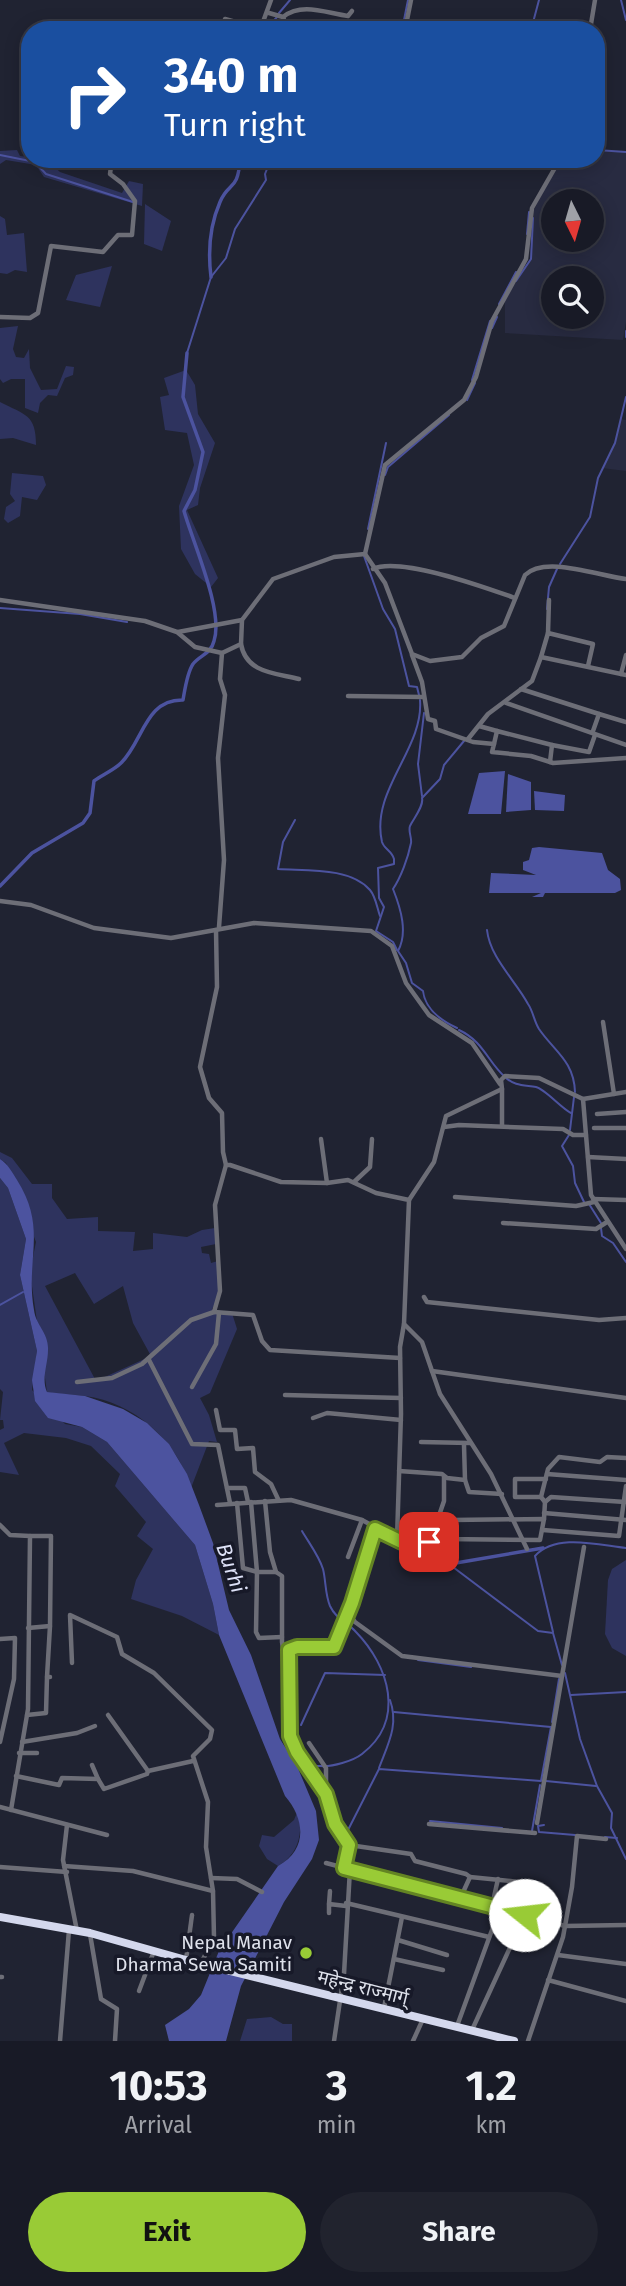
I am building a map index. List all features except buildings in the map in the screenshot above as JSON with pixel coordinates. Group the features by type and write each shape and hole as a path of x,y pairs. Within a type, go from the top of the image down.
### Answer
{"highway":[{"name":"महेन्द्र राज्मार्ग्","path":"0,1917 90,1933 186,1960 514,2041"}],"street":[{"path":"264,21 271,0"},
{"path":"407,21 411,0"},
{"path":"592,21 596,0"},
{"path":"283,17 292,10 299,9 348,16 352,10"},
{"path":"269,13 283,17"},
{"path":"283,17 285,21"},
{"path":"225,19 232,21"},
{"path":"0,317 30,318 38,313 51,246 103,252 118,235 132,235 135,201 127,188 110,174 111,168"},
{"path":"494,744 436,729 435,721 428,719 421,696 422,682 386,583 373,569 365,554 386,465 464,400 471,388 492,321 526,259 532,208 555,168"},
{"path":"299,680 254,667 246,661 241,644 242,620 262,590 278,576 334,557 365,554"},
{"path":"412,654 430,662 462,657 481,638 504,626 525,575 531,569 544,564 626,579"},
{"path":"373,569 380,565 420,570 515,598"},
{"path":"0,600 126,617 177,632 195,647 222,653 241,644"},
{"path":"468,739 488,714 532,681 548,633 549,600"},
{"path":"177,632 242,620"},
{"path":"548,633 593,644 588,666"},
{"path":"192,1387 216,1344 216,1312 220,1291 215,1205 226,1165 222,1113 209,1098 200,1067 217,987 218,929 224,860 218,758 225,700 220,679 222,653"},
{"path":"541,657 624,674 626,655"},
{"path":"521,689 626,722"},
{"path":"348,696 421,696"},
{"path":"506,703 626,745"},
{"path":"479,726 589,752 599,713"},
{"path":"497,731 492,752 531,756 550,762 626,758"},
{"path":"550,762 552,745"},
{"path":"0,901 31,905 94,928 171,937 218,929 275,924 371,931 392,946 406,983 429,1015 472,1043 502,1082 502,1126"},
{"path":"603,1022 614,1094"},
{"path":"397,1539 400,1358 409,1200 434,1162 448,1113 502,1082 539,1078 583,1099 626,1092"},
{"path":"583,1099 591,1202 626,1249"},
{"path":"597,1114 626,1112"},
{"path":"444,1127 563,1129 573,1135 586,1135"},
{"path":"594,1128 626,1128"},
{"path":"321,1139 327,1183"},
{"path":"354,1182 370,1167 372,1139"},
{"path":"588,1157 626,1159"},
{"path":"226,1165 281,1182 327,1183 345,1180 376,1194 409,1200"},
{"path":"455,1198 507,1203 626,1200"},
{"path":"503,1223 601,1228 607,1222"},
{"path":"424,1297 427,1302 587,1319 626,1318"},
{"path":"77,1382 112,1378 149,1360 191,1320 216,1312 243,1312 253,1315 262,1341 270,1350 400,1358"},
{"path":"404,1324 422,1342 440,1394 502,1494 527,1549"},
{"path":"149,1360 192,1444 218,1445 230,1503"},
{"path":"432,1371 626,1398"},
{"path":"285,1395 401,1398"},
{"path":"216,1410 220,1430 235,1430 237,1449 253,1448 255,1472 271,1484 278,1499"},
{"path":"313,1418 327,1413 401,1420"},
{"path":"421,1442 464,1445 470,1443"},
{"path":"464,1445 465,1480 469,1492 502,1494"},
{"path":"541,1497 547,1477 559,1457 600,1462 607,1457 626,1458"},
{"path":"399,1471 436,1472 444,1477 465,1480"},
{"path":"217,1505 278,1499 317,1506 362,1520 375,1529 416,1546 431,1539 444,1501 444,1477"},
{"path":"541,1497 515,1497 515,1479 547,1477 626,1480"},
{"path":"619,1536 624,1520 626,1486"},
{"path":"227,1488 245,1488 250,1502 257,1572 258,1636 282,1637"},
{"path":"544,1491 551,1497 625,1502"},
{"path":"431,1539 540,1540 545,1502 541,1497"},
{"path":"545,1502 551,1497"},
{"path":"265,1501 268,1543 276,1572"},
{"path":"237,1503 242,1566 257,1572 276,1572 282,1576 283,1649 334,1647 375,1529"},
{"path":"444,1539 452,1520 544,1516 624,1520"},
{"path":"348,1557 362,1520"},
{"path":"0,1525 10,1535 51,1536 52,1539 46,1713 27,1716"},
{"path":"542,1530 626,1536"},
{"path":"11,1810 27,1716 30,1536"},
{"path":"537,1823 584,1547"},
{"path":"348,1613 355,1622 402,1656 562,1676"},
{"path":"72,1663 70,1615 117,1637 121,1654 154,1673 212,1730 209,1739 196,1750 193,1761 208,1802 206,1847 213,1891 214,1938 204,1964"},
{"path":"27,1628 50,1626"},
{"path":"0,1639 15,1638 14,1679 0,1742"},
{"path":"289,1650 290,1736 297,1752 326,1794"},
{"path":"108,1715 148,1771"},
{"path":"22,1742 76,1733 95,1726"},
{"path":"309,1743 325,1767 326,1794 335,1824 349,1845 342,1999 334,2041"},
{"path":"19,1753 37,1753"},
{"path":"92,1765 104,1789 147,1774 148,1771 193,1761"},
{"path":"16,1776 59,1785 62,1778 98,1779"},
{"path":"0,1807 107,1835"},
{"path":"429,1824 535,1833"},
{"path":"60,2041 73,1930 65,1869 67,1825"},
{"path":"528,2041 565,1926 577,1836 606,1839"},
{"path":"349,1845 411,1854 415,1861 470,1877 530,1883 539,1889 477,2034"},
{"path":"326,1863 565,1926 626,1925"},
{"path":"0,1867 133,1871 213,1891"},
{"path":"460,1899 470,1877"},
{"path":"211,1878 237,1879 261,1892"},
{"path":"492,1906 498,1879"},
{"path":"329,1913 330,1891"},
{"path":"329,1905 346,1905 489,1937"},
{"path":"457,2026 500,1908"},
{"path":"186,1960 192,1915"},
{"path":"384,2008 402,1917"},
{"path":"90,1933 101,1999 117,2009 115,2041"},
{"path":"398,1940 423,1950 447,1955"},
{"path":"139,1991 154,1950"},
{"path":"557,1955 626,1965"},
{"path":"394,1959 443,1970"},
{"path":"548,1980 626,2001"},
{"path":"413,2041 423,2018"}],"shaded area":[{"path":"17,150 21,162 6,160 0,164 0,151"},
{"path":"605,151 626,152 626,322 623,340 505,333 505,299 531,259 534,210 541,195 541,252 604,252 604,189 544,189 556,168 605,168"},
{"path":"38,168 55,168 60,172 122,193 129,181 143,184 142,206 44,177"},
{"path":"145,204 171,221 162,251 144,244"},
{"path":"0,216 5,219 7,235 24,233 27,272 15,270 7,274 0,273"},
{"path":"112,266 100,307 66,300 76,275"},
{"path":"18,326 13,349 16,357 24,358 29,349 30,368 41,390 57,389 66,366 74,367 73,375 65,378 57,396 48,395 40,403 38,413 25,408 25,379 11,379 3,383 0,379 0,328"},
{"path":"186,370 195,385 198,414 215,443 200,488 198,505 187,510 218,578 211,587 195,574 181,549 179,506 194,465 187,433 165,430 160,397 169,395 164,378"},
{"path":"0,402 22,413 31,421 36,445 13,438 0,439"},
{"path":"620,419 626,420 626,471 602,468 615,443"},
{"path":"12,473 43,476 46,485 37,500 22,497 20,516 8,523 4,519 6,507 15,501 10,494"},
{"path":"505,771 501,814 468,814 479,773"},
{"path":"508,774 531,782 531,810 506,812"},
{"path":"534,791 565,795 564,811 535,810"},
{"path":"532,848 602,853 608,870 620,879 621,890 615,893 545,893 543,897 532,897 541,893 489,893 491,873 536,875 523,870 523,862 529,860"},
{"path":"0,1152 12,1158 32,1184 52,1184 52,1198 67,1219 98,1217 98,1231 135,1232 133,1251 153,1249 153,1233 187,1237 215,1228 216,1244 201,1247 202,1253 209,1254 211,1263 218,1261 218,1300 212,1309 232,1313 237,1329 210,1393 200,1398 209,1415 217,1442 209,1441 191,1488 185,1471 165,1440 137,1416 103,1400 47,1392 30,1272 36,1242 6,1163 0,1159","holes":["75,1273 94,1304 123,1286 133,1323 151,1356 96,1381 45,1286"]},
{"path":"0,1159 17,1180 31,1214 34,1229 32,1292 35,1316 48,1344 45,1377 47,1392 85,1396 123,1409 147,1423 169,1444 187,1474 199,1505 213,1543 229,1610 251,1655 280,1739 297,1766 316,1811 319,1840 312,1859 284,1902 241,1986 226,2041 169,2041 165,2025 189,2009 201,1995 219,1951 278,1866 295,1852 300,1834 297,1814 285,1796 219,1635 213,1604 195,1545 107,1442 82,1427 48,1418 35,1401 32,1380 37,1351 20,1275 26,1239 8,1188 0,1178"},
{"path":"0,1178 8,1188 26,1239 20,1275 37,1351 32,1390 65,1424 82,1427 107,1442 195,1545 213,1604 219,1635 182,1616 131,1599 136,1580 153,1549 137,1536 146,1522 115,1486 120,1474 91,1446 66,1438 24,1433 4,1443 19,1475 0,1472 0,1430 4,1428 3,1420 0,1420 3,1392 0,1389"},
{"path":"626,1560 626,1656 612,1648 605,1634 608,1580 612,1569"},
{"path":"298,1810 298,1842 290,1856 278,1866 267,1859 259,1846 262,1835 274,1837 294,1820"},
{"path":"271,2017 283,2024 292,2024 292,2041 240,2041 247,2019"}],"waterway":[{"path":"279,13 290,0"},
{"path":"404,21 408,0"},
{"path":"533,21 539,0"},
{"path":"621,0 626,20"},
{"path":"273,21 278,16"},
{"path":"605,151 626,152"},
{"path":"0,155 21,159"},
{"path":"40,168 46,174 133,202"},
{"path":"211,277 210,249 214,220 223,195 235,182 239,168"},
{"path":"187,353 211,277 226,258 235,229 266,180 267,168"},
{"path":"527,234 529,212"},
{"path":"516,281 531,259 533,218"},
{"path":"499,304 516,272"},
{"path":"492,328 497,317"},
{"path":"472,380 490,321"},
{"path":"626,331 626,337"},
{"path":"0,886 32,853 83,823 90,813 94,781 121,763 160,706 183,700 191,668 213,645 215,613 184,511 195,490 203,452 183,397 187,353"},
{"path":"467,400 475,383"},
{"path":"560,564 590,517 598,478 615,443 626,397"},
{"path":"385,475 388,467 449,415"},
{"path":"368,529 386,443"},
{"path":"364,556 383,609 395,629 409,686 417,687 419,695"},
{"path":"547,609 549,587 557,569"},
{"path":"0,608 80,614 127,622"},
{"path":"397,950 393,942 376,931 384,907 379,898 378,868 394,864 393,856 382,842 380,823 390,787 414,736 420,700"},
{"path":"422,796 418,764 424,713"},
{"path":"457,1028 435,1014 423,991 412,983 406,963 398,951 403,929 393,889 406,861 411,843 410,826 420,808 422,798 440,779 444,765 464,741"},
{"path":"295,820 283,842 278,869 327,872 351,877 370,890 380,916"},
{"path":"487,930 498,960 523,995 539,1029 567,1064 575,1092"},
{"path":"459,1030 480,1046 508,1080 540,1088 571,1113"},
{"path":"570,1130 574,1097"},
{"path":"569,1135 562,1146 573,1166 575,1183 584,1202"},
{"path":"589,1204 601,1223"},
{"path":"601,1228 602,1236 613,1243 626,1262"},
{"path":"0,1305 23,1292"},
{"path":"295,1767 306,1764 331,1766 358,1757 376,1740 388,1709 388,1693 377,1661 356,1632 332,1610 321,1564 302,1531"},
{"path":"553,1632 535,1556 544,1549 566,1543 626,1548"},
{"path":"410,1546 433,1552 538,1631 553,1633 562,1665"},
{"path":"450,1564 543,1548"},
{"path":"418,1660 471,1667"},
{"path":"301,1725 325,1673 385,1675"},
{"path":"565,1673 580,1739 597,1786 612,1813 611,1828 626,1859"},
{"path":"552,1722 559,1679"},
{"path":"571,1695 626,1692"},
{"path":"379,1768 393,1726 390,1700"},
{"path":"348,1830 379,1769 541,1781 551,1727 394,1712"},
{"path":"546,1781 596,1786"},
{"path":"532,1831 540,1785"},
{"path":"430,1821 502,1828"},
{"path":"544,1825 538,1826 539,1832 575,1835"},
{"path":"605,1837 617,1838"}],"place":[{"name":"Nepal Manav Dharma Sewa Samiti","path":"306,1953"}],"route":[{"path":"429,1542 416,1546 408,1545 375,1529 352,1603 334,1647 293,1647 289,1650 290,1736 297,1752 309,1765 326,1794 335,1824 349,1845 344,1868 525,1915"}],"water label":[{"name":"Burhi","path":"231,1568"}]}
